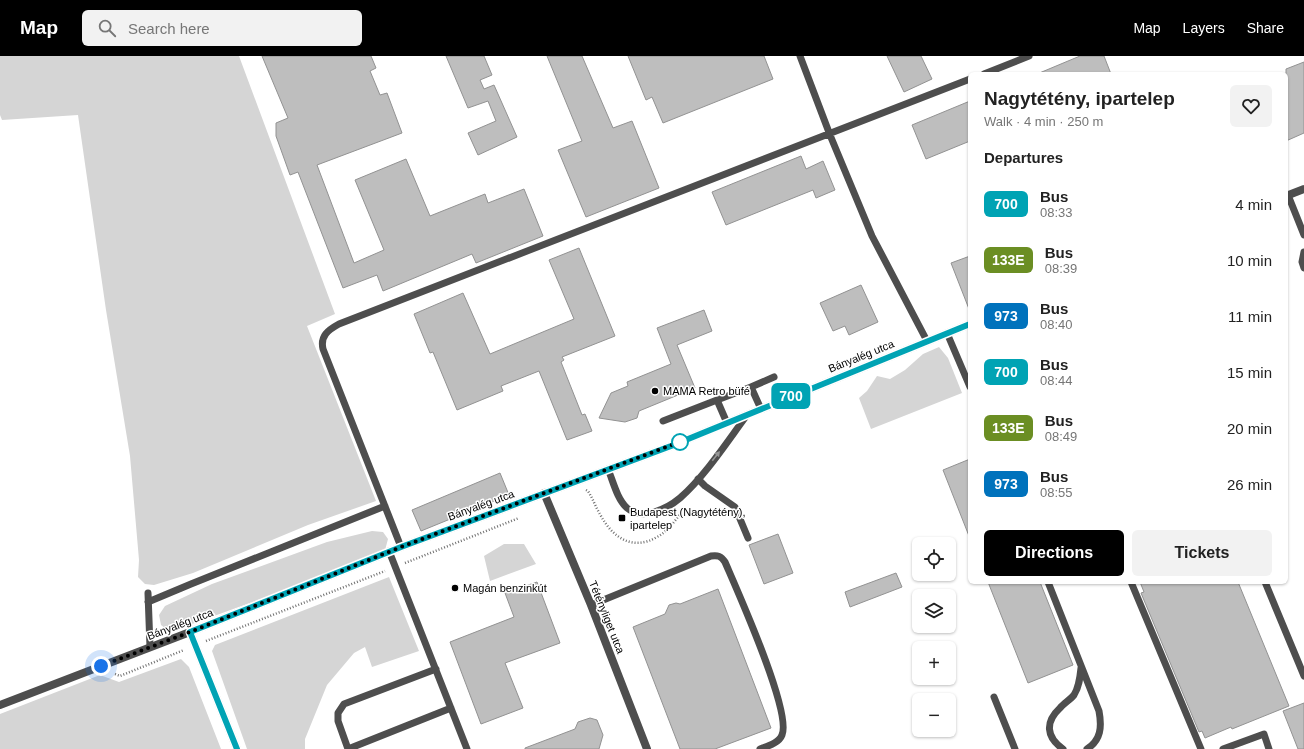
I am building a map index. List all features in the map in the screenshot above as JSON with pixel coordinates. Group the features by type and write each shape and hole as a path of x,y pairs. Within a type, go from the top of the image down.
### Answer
{"street":[{"path":"1288,196 1304,189"},
{"name":"Bányalég utca","path":"0,705 190,632 389,551 727,423 968,325"},
{"name":"Tétényliget utca","path":"544,493 591,605 647,749"},
{"path":"190,632 237,749"}],"lane":[{"path":"800,56 830,135 872,236 927,341"},
{"path":"989,72 1030,56"},
{"path":"401,547 323,349 322,338 328,331 339,324 968,81"},
{"path":"1288,198 1304,236"},
{"path":"1304,252 1302,262 1304,268"},
{"path":"947,333 968,382"},
{"path":"663,421 774,378"},
{"path":"751,387 761,409"},
{"path":"717,400 727,423"},
{"path":"608,469 621,499 627,508 644,514 650,514 661,510 679,499 698,479 747,415"},
{"path":"698,479 705,486 735,507 748,538"},
{"path":"148,602 385,506"},
{"path":"389,551 467,749"},
{"path":"591,605 711,556 716,555 722,557 770,674 784,727 782,735 778,740 773,744 760,749"},
{"path":"1049,584 1099,711 1101,724 1100,732 1096,741 1087,749"},
{"path":"1132,584 1201,749"},
{"path":"1266,584 1304,676"},
{"path":"148,593 150,647"},
{"path":"1063,749 1053,739 1050,731 1050,723 1053,715 1073,696 1078,687 1081,666"},
{"path":"436,669 344,704 338,712 338,721 348,748 451,708"},
{"path":"994,697 1015,749"},
{"path":"1223,749 1264,734 1269,749"}],"path":[{"path":"585,490 588,491 610,530 625,541 633,543 647,542 658,537 667,530 682,513"},
{"path":"120,676 520,518"}],"shaded area":[{"path":"0,56 239,56 335,314 307,326 376,501 308,525 193,573 154,585 145,584 138,577 139,560 130,456 106,310 78,115 2,120 0,115"},
{"path":"939,347 948,358 962,393 871,429 859,398 867,391 877,376 890,379 905,370 923,354"},
{"path":"372,531 383,532 388,539 384,554 170,632 161,625 159,615 165,606 212,584 327,542"},
{"path":"504,544 524,544 536,564 490,581 484,556"},
{"path":"389,577 419,651 372,667 365,647 354,653 327,685 305,739 305,749 247,749 212,651 215,645"},
{"path":"181,659 189,667 221,749 0,749 0,714 100,675 119,682"}],"building":[{"path":"262,56 371,56 376,68 370,71 380,95 387,93 402,133 317,165 354,263 384,250 355,180 406,159 430,216 485,194 488,203 524,189 543,236 476,263 472,254 383,291 377,275 343,288 298,172 290,175 276,136 276,123 288,118"},
{"path":"446,56 484,56 492,75 480,80 484,89 494,85 517,137 478,155 468,133 496,121 488,101 468,108"},
{"path":"547,56 582,56 613,128 632,121 659,188 586,217 558,150 582,141"},
{"path":"628,56 764,56 773,79 663,123 652,97 646,100"},
{"path":"887,56 921,56 932,79 904,92"},
{"path":"1080,56 1104,56 1110,72 1042,72"},
{"path":"1304,62 1304,133 1288,140 1288,72 1286,72 1286,69"},
{"path":"968,102 968,142 926,159 912,125"},
{"path":"801,156 806,169 823,161 835,190 816,198 813,190 726,225 712,192"},
{"path":"579,248 615,336 562,357 564,360 561,362 582,415 585,414 592,431 567,440 539,371 501,386 503,391 457,410 433,352 430,353 414,314 463,293 490,354 574,319 549,260"},
{"path":"968,257 968,306 951,263"},
{"path":"861,285 878,322 849,335 845,326 833,331 820,303"},
{"path":"704,310 712,331 677,345 695,388 639,411 637,418 625,422 599,418 611,393 628,386 627,382 671,364 657,328"},
{"path":"968,460 968,533 943,470"},
{"path":"500,473 509,495 421,531 412,510"},
{"path":"778,534 793,573 764,584 749,545"},
{"path":"896,573 902,587 850,607 845,592"},
{"path":"537,582 560,643 505,663 523,708 481,724 450,642 514,617 505,593"},
{"path":"989,584 1041,584 1073,665 1028,683"},
{"path":"1141,584 1239,584 1289,706 1232,729 1231,727 1205,738 1202,731 1199,732 1141,593 1144,592"},
{"path":"718,589 771,728 715,749 680,749 633,627 665,614 669,605 676,603 680,604"},
{"path":"1304,703 1304,749 1298,749 1283,711"},
{"path":"590,718 597,720 603,735 599,749 525,749 575,729 578,722"}],"bus line":[{"name":"700","path":"237,749 190,632 401,547 671,446 968,325"}],"place":[{"name":"MAMA Retro büfé","path":"655,391"},
{"name":"Budapest (Nagytétény), ipartelep","path":"622,518"},
{"name":"Magán benzinkút","path":"455,588"}],"route":[{"path":"101,666 190,632 401,547 685,440 680,442"}]}
